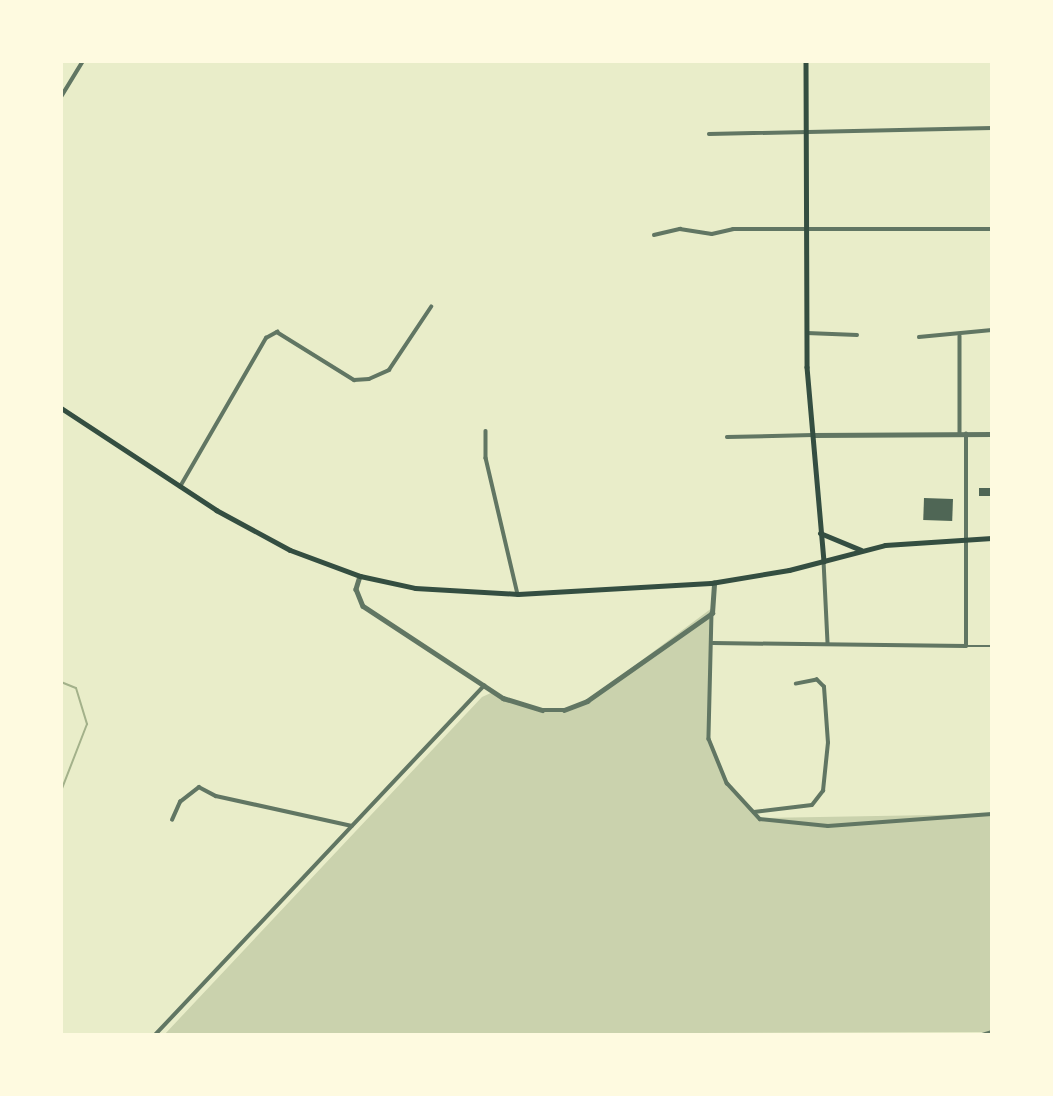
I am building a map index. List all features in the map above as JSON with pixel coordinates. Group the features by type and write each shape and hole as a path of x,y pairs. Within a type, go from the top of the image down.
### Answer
{"main road":[{"path":"806,61 807,333 824,561"},
{"path":"61,408 180,486 290,550 360,576 415,588 518,594 714,583 864,551 992,538"},
{"path":"820,533 864,551"}],"street":[{"path":"61,97 83,61"},
{"path":"709,134 992,128"},
{"path":"654,235 680,229 712,234 733,229 992,229"},
{"path":"180,486 256,350 278,332 354,380 369,379 389,370 432,307"},
{"path":"919,337 960,336 992,330"},
{"path":"807,333 857,335"},
{"path":"713,643 966,646 960,336"},
{"path":"486,431 486,458 518,594"},
{"path":"727,437 992,434"},
{"path":"824,561 828,644"},
{"path":"360,576 356,589 363,606 484,686 521,706 542,710 572,708 712,613"},
{"path":"714,583 709,729 727,783 752,813 771,823 828,826 992,814"},
{"path":"752,813 812,805 823,790 828,743 824,687 817,680 796,684"},
{"path":"155,1035 234,956 484,686"},
{"path":"172,820 180,802 199,787 216,796 352,826"},
{"path":"982,1035 992,1032"}],"lane":[{"path":"966,646 992,646"}],"green space":[{"path":"712,608 708,738 730,786 760,818 992,814 992,1032 164,1035 482,697 493,692 537,710 559,710 587,701"}],"building":[{"path":"979,488 992,488 992,496 979,496"},
{"path":"924,498 953,499 952,521 923,520"}],"waterway":[{"path":"61,682 76,688 87,724 61,791"}]}
